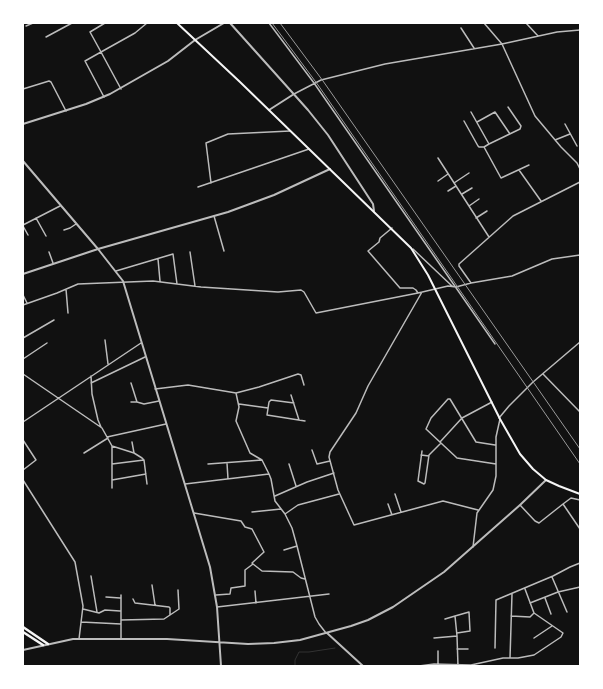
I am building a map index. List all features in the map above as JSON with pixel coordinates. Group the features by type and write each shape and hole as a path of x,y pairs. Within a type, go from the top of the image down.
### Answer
{"main road":[{"path":"177,23 392,228 411,248 435,289 492,402 499,419 520,454 533,469 546,480 580,494"},
{"path":"23,627 48,644"},
{"path":"23,632 43,645"}],"street":[{"path":"26,26 33,23"},
{"path":"46,37 72,23"},
{"path":"105,23 90,32 121,89"},
{"path":"104,97 85,60 135,33 147,23"},
{"path":"23,124 66,111 121,89 168,61 195,40 224,23"},
{"path":"230,23 294,94 336,144 373,204 374,211"},
{"path":"269,23 314,83 495,344"},
{"path":"484,23 502,44 535,116 577,163 580,169"},
{"path":"526,23 538,36"},
{"path":"461,28 474,48"},
{"path":"269,110 314,83 328,78 385,64 502,44 561,31 580,30"},
{"path":"23,89 49,81 51,82 66,111"},
{"path":"464,122 478,146 484,147 520,129 522,126 508,107"},
{"path":"471,112 489,144"},
{"path":"476,122 495,112 510,134"},
{"path":"565,124 577,146"},
{"path":"211,182 206,143 228,134 290,131"},
{"path":"555,140 570,134"},
{"path":"484,147 501,178 529,165"},
{"path":"198,187 309,149"},
{"path":"438,158 489,237"},
{"path":"23,162 98,249 123,281 210,568 216,595 221,666"},
{"path":"23,274 98,249 214,216 274,195 330,169"},
{"path":"519,170 541,201"},
{"path":"454,183 469,173"},
{"path":"438,181 448,174"},
{"path":"471,283 459,264 513,216 580,182"},
{"path":"448,191 456,186"},
{"path":"461,195 472,188"},
{"path":"469,206 479,199"},
{"path":"28,235 23,225 60,206"},
{"path":"476,218 487,211"},
{"path":"214,216 224,250"},
{"path":"36,218 46,236"},
{"path":"64,230 76,224"},
{"path":"392,228 368,251 400,288 413,288 418,293"},
{"path":"411,248 452,286"},
{"path":"49,252 53,264"},
{"path":"190,252 195,287"},
{"path":"116,271 174,255 178,284"},
{"path":"23,305 78,284 123,281 160,281 195,287 278,292 300,290 304,292 316,313 448,286 456,287 512,276 552,259 580,255"},
{"path":"158,259 160,281"},
{"path":"66,289 68,313"},
{"path":"422,292 368,386 354,417 330,452 330,461 339,494 354,525 443,501 478,510"},
{"path":"23,295 28,303"},
{"path":"23,338 54,320"},
{"path":"105,340 108,365"},
{"path":"473,548 478,510 493,490 496,476 495,445 499,419 509,406 533,382 580,342"},
{"path":"23,359 47,343"},
{"path":"23,422 141,343"},
{"path":"91,383 145,357"},
{"path":"23,374 102,428"},
{"path":"155,389 192,386 236,393 298,374 301,375 304,385"},
{"path":"543,374 580,412"},
{"path":"91,376 98,420 112,446 112,488"},
{"path":"131,383 137,402"},
{"path":"236,393 239,404 236,421 251,454 262,460 269,474 276,502 292,528 317,621 327,633 363,666"},
{"path":"291,395 298,420"},
{"path":"495,445 476,442 450,399 448,399 430,418 426,429 456,458 496,464"},
{"path":"294,404 271,400 268,408 268,416 304,421"},
{"path":"131,402 144,404 159,401"},
{"path":"422,451 418,481 424,484 430,453 462,418 492,402"},
{"path":"239,404 268,408"},
{"path":"84,453 108,437 166,424"},
{"path":"23,440 36,462 23,470"},
{"path":"132,442 134,453"},
{"path":"112,446 134,453 144,460 147,484"},
{"path":"312,450 316,464 330,461"},
{"path":"422,455 429,456"},
{"path":"112,464 144,460"},
{"path":"208,464 262,460"},
{"path":"227,463 228,479"},
{"path":"289,464 296,486"},
{"path":"274,496 296,486 334,473"},
{"path":"112,480 146,474"},
{"path":"185,484 269,474"},
{"path":"23,480 74,558 83,609 80,639"},
{"path":"23,650 73,639 274,643 300,640 368,620 393,607 444,572 473,548 546,480"},
{"path":"284,514 298,504 339,494"},
{"path":"395,494 401,512"},
{"path":"520,505 535,521 539,523 571,498 580,500"},
{"path":"388,504 392,515"},
{"path":"563,504 580,529"},
{"path":"252,512 281,509"},
{"path":"193,513 241,521 245,527 252,529 264,552 245,570 245,586 231,588 230,594 216,595"},
{"path":"284,550 297,546"},
{"path":"495,648 496,600 525,589 580,563"},
{"path":"253,564 262,571 293,572 305,579"},
{"path":"91,576 98,612"},
{"path":"552,577 566,612"},
{"path":"152,585 155,605"},
{"path":"530,603 559,592 580,587"},
{"path":"419,666 438,664 458,666 480,665 510,658 534,655 561,637 562,634 534,613 525,589"},
{"path":"121,620 161,620 179,609 178,590"},
{"path":"255,591 256,603"},
{"path":"217,607 329,594"},
{"path":"510,658 512,594"},
{"path":"106,597 121,596 121,639"},
{"path":"545,598 551,614"},
{"path":"134,599 135,603 169,607 170,615"},
{"path":"83,609 98,612 105,610 120,611"},
{"path":"446,619 469,612 470,631 457,633"},
{"path":"511,616 530,617 534,613"},
{"path":"455,616 458,666"},
{"path":"81,622 121,624"},
{"path":"534,638 552,626"},
{"path":"434,638 457,636"},
{"path":"457,649 468,649"},
{"path":"438,651 438,664"}],"waterway":[{"path":"295,666 295,660 299,652 335,648"}],"railway":[{"path":"272,23 318,85 580,464"},
{"path":"280,23 323,81 580,449"}]}
